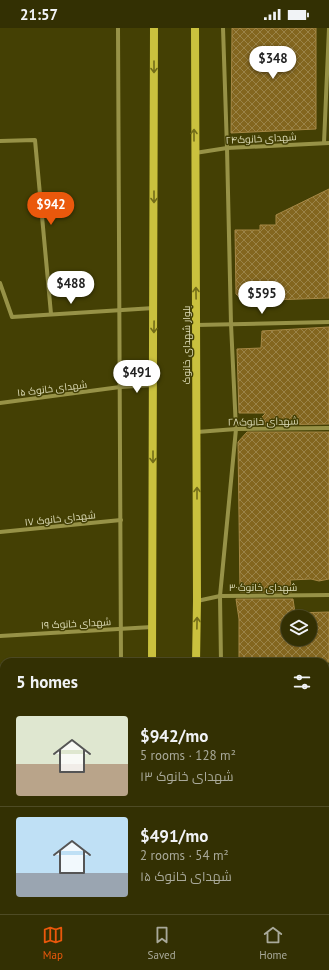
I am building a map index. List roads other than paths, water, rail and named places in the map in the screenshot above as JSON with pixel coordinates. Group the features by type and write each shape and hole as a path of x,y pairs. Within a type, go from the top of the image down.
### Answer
{"main road":[{"path":"152,658 154,28"},
{"name":"بلوار شهدای خانوک","path":"195,28 194,153 197,432 196,658"}],"street":[{"path":"118,28 121,658"},
{"path":"221,658 220,596 236,429 231,324 223,28"},
{"path":"324,143 329,28"},
{"path":"0,141 35,140 51,314"},
{"name":"شهدای خانوک۲۴","path":"194,153 227,148 329,143"},
{"path":"0,283 12,317 154,308"},
{"path":"196,325 329,322"},
{"name":"شهدای خانوک ۱۵","path":"0,403 120,387 153,385"},
{"name":"شهدای خانوک۲۸","path":"197,432 236,429 329,428"},
{"name":"شهدای خانوک ۱۷","path":"0,532 121,520"},
{"name":"شهدای خانوک۳۰","path":"197,601 220,596 329,595"},
{"name":"شهدای خانوک ۱۹","path":"0,636 153,627"}]}
